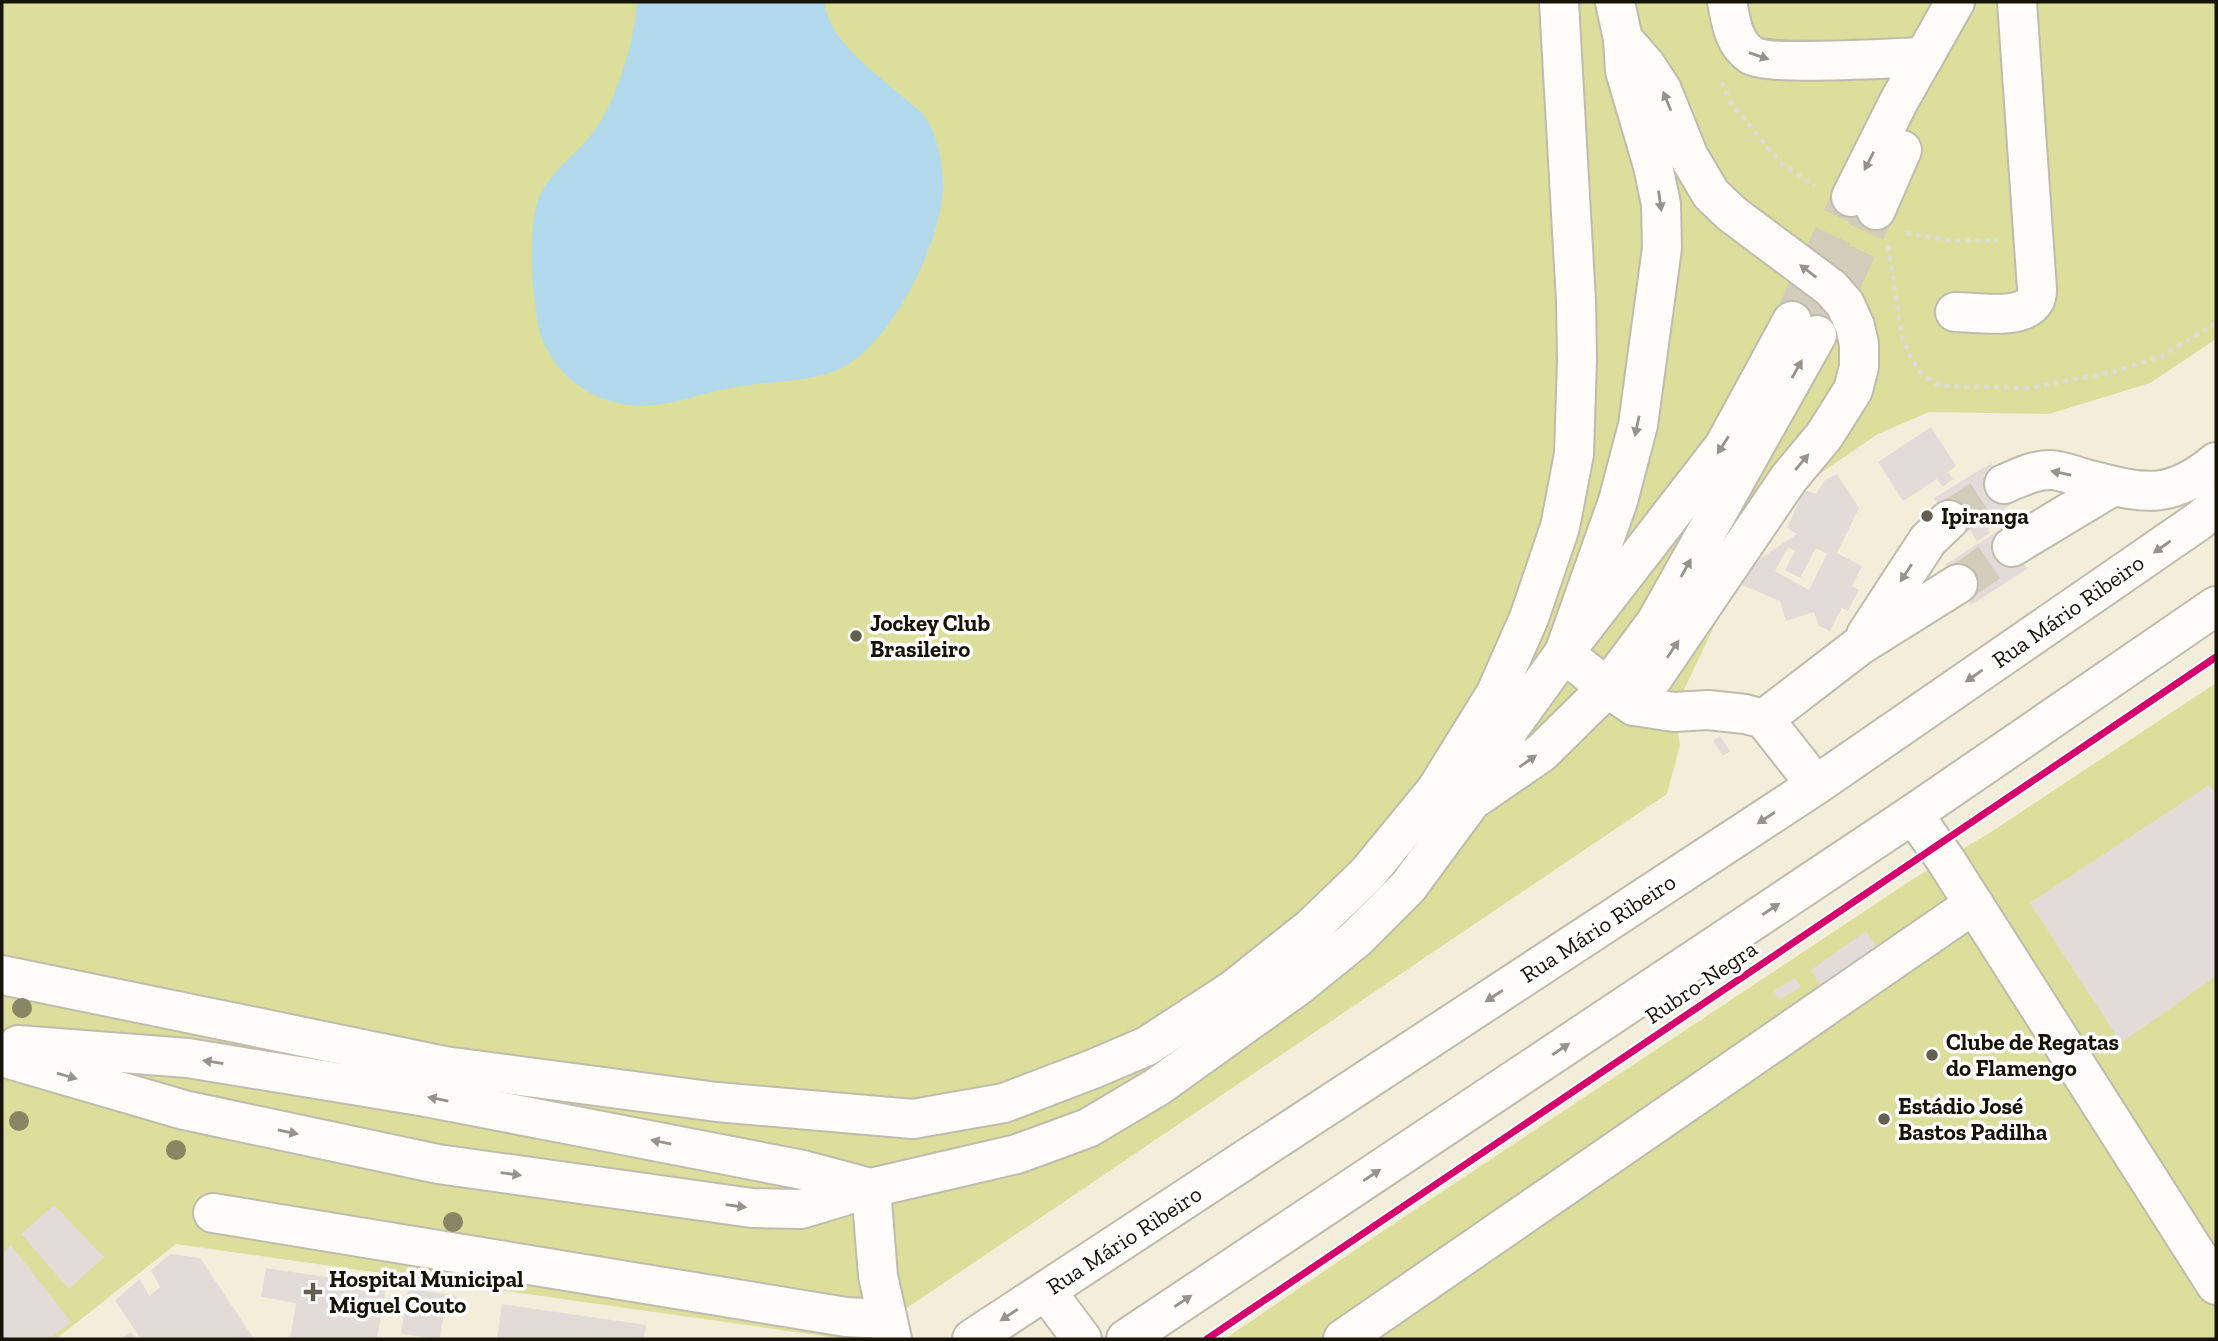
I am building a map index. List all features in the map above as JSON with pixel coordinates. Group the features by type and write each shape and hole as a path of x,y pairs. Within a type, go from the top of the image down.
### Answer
{"main road":[{"path":"2,975 445,1066 717,1102 913,1119 1004,1102 1147,1046 1233,990 1312,927 1367,874 1436,790 1496,693 1530,618 1560,527 1574,454 1576,301 1559,2"},
{"path":"1564,653 1618,501 1638,425 1662,247 1661,204 1653,166 1625,71 1623,39 1615,2"},
{"path":"1727,2 1735,38 1752,56 1779,61 1924,57"},
{"path":"1866,214 1918,112 1924,57 1955,2"},
{"path":"1955,312 2013,314 2024,310 2035,301 2037,289 2034,239 2017,2"},
{"path":"1472,800 1621,697 1824,436 1853,390 1859,367 1859,344 1855,326 1845,304 1831,288 1732,215 1711,194 1689,157 1662,90 1645,64 1623,39"},
{"path":"2,1057 184,1110 438,1164 752,1208 802,1209 871,1188 1017,1154 1088,1128 1157,1087 1298,986 1356,939 1408,887 1472,800 1511,726 1724,446 1804,328 1621,697"},
{"path":"2004,485 2027,473 2051,470 2113,486 2157,493 2200,475 2216,462"},
{"path":"2012,547 2113,486"},
{"name":"Rua Mário Ribeiro","path":"972,1339 1816,785 2200,520 2216,506"},
{"path":"1859,646 1928,540 1949,520"},
{"path":"1764,719 1859,646 1958,584"},
{"path":"1126,1339 1913,814 2216,606"},
{"path":"1564,653 1621,697 1674,712 1720,711 1764,719 1816,785"},
{"path":"1913,814 1974,904 2215,1279"},
{"path":"1343,1339 1974,904"},
{"path":"2,1044 201,1060 453,1102 803,1170 871,1188"},
{"path":"213,1213 846,1317 889,1329 877,1276 871,1188"},
{"path":"1046,1292 1082,1339"}],"path":[{"path":"1721,77 1730,101 1782,164 1866,214 1916,236 1954,241 2034,239"},
{"path":"1866,214 1902,337 1911,358 1924,376 1940,386 2029,388 2113,372 2162,356 2216,323"}],"green space":[{"name":"Jockey Club Brasileiro","path":"2,2 2216,2 2216,339 2150,383 2049,414 1929,412 1878,434 1806,483 1745,561 1674,711 1680,745 1667,794 861,1339 844,1339 176,1244 56,1339 2,1339"},
{"name":"Clube de Regatas do Flamengo","path":"2216,683 2216,1339 1225,1339 1913,879 1991,832"}],"water":[{"path":"637,2 824,2 828,17 844,43 920,111 929,123 939,150 943,178 940,210 933,237 908,293 891,320 873,343 853,361 820,376 743,386 644,406 625,405 591,393 562,371 551,356 540,334 534,294 532,245 536,207 548,181 587,140 606,112 627,55"}],"building":[{"path":"1931,427 1956,466 1948,472 1953,479 1943,487 1937,479 1903,501 1878,462"},
{"path":"1991,463 2015,502 1984,522 1990,533 1977,541 1970,530 1959,537 1934,498"},
{"path":"1837,474 1859,508 1837,553 1862,566 1852,586 1859,590 1848,611 1842,608 1830,631 1819,626 1814,612 1786,621 1780,601 1742,585 1750,565 1797,534 1787,528 1804,490 1816,494 1825,480","holes":["1788,547 1795,551 1785,570 1800,578 1816,548 1827,554 1809,590 1775,571"]},
{"path":"2001,529 2027,569 1971,605 1945,565"},
{"path":"1720,736 1730,751 1723,756 1713,741"},
{"path":"2209,785 2216,794 2216,976 2121,1043 2030,903"},
{"path":"1866,931 1881,953 1825,992 1811,970"},
{"path":"1795,978 1801,987 1779,1000 1774,991"},
{"path":"54,1205 104,1257 69,1289 21,1234"},
{"path":"11,1245 71,1322 49,1339 2,1339 2,1253"},
{"path":"171,1254 200,1258 254,1339 141,1339 115,1300 140,1279 149,1296 160,1287 151,1270"},
{"path":"266,1268 386,1286 377,1339 290,1339 296,1303 261,1297"},
{"path":"408,1288 457,1296 455,1305 445,1303 440,1339 401,1334"},
{"path":"502,1304 646,1325 644,1339 497,1339"},
{"path":"131,1332 136,1339 120,1339"}],"tunnel":[{"path":"1792,321 1851,197"},
{"path":"1817,335 1876,210"},
{"path":"1949,520 2004,484"},
{"path":"1958,584 2012,547"}],"cycle path":[{"name":"Rubro-Negra","path":"1207,1339 2216,657"}],"place":[{"name":"Ipiranga","path":"1927,516"},
{"name":"Jockey Club Brasileiro","path":"856,636"},
{"name":"Clube de Regatas do Flamengo","path":"1932,1055"},
{"name":"Estádio José Bastos Padilha","path":"1884,1119"},
{"name":"Hospital Municipal Miguel Couto","path":"313,1292"}]}
